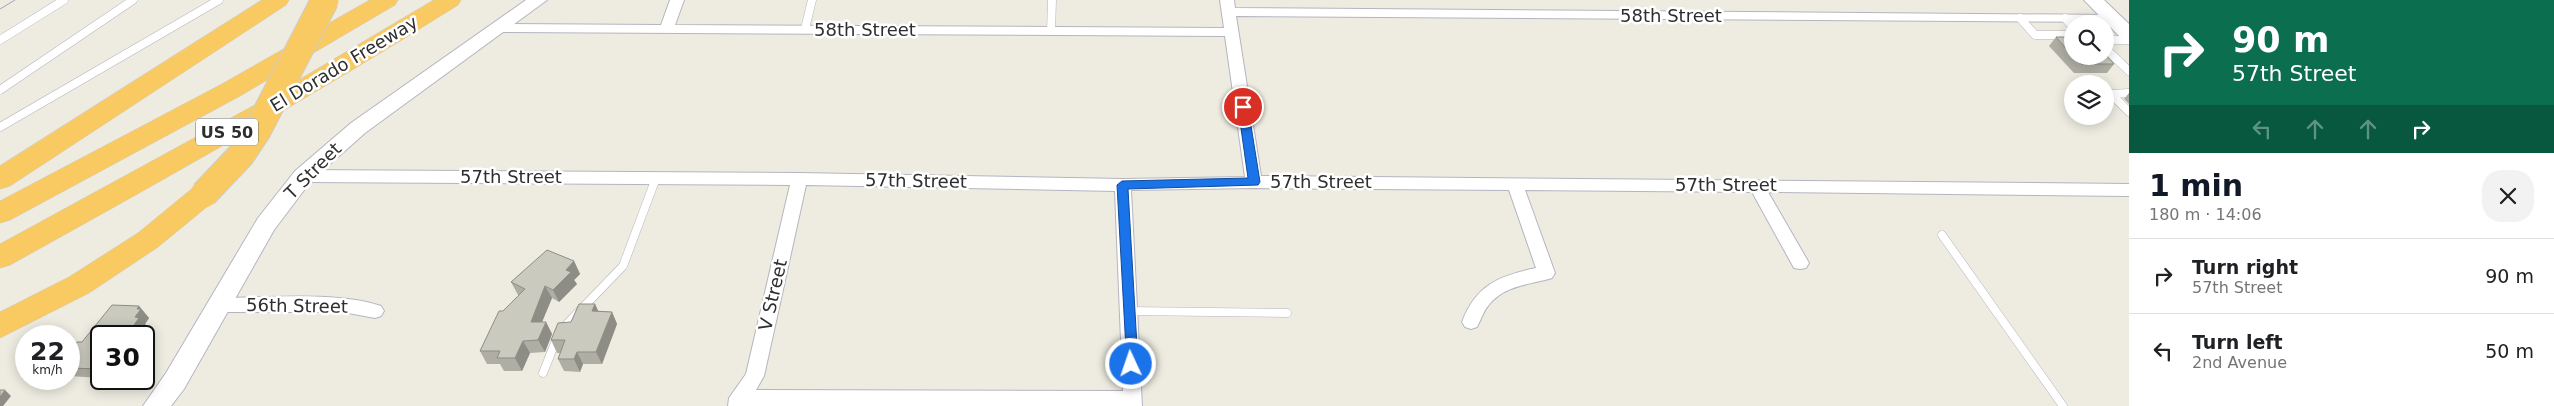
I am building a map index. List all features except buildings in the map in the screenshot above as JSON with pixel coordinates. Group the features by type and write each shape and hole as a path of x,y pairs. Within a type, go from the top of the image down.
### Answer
{"highway":[{"path":"0,180 278,0"},
{"path":"0,326 79,285 148,240 204,194 245,150 277,95 307,29 326,0"},
{"name":"El Dorado Freeway","path":"0,213 224,94 387,0"},
{"name":"El Dorado Freeway","path":"0,257 272,108 380,45 450,0"}],"street":[{"name":"T Street","path":"156,406 174,381 266,224 303,176 358,128 538,0"},
{"path":"666,29 677,0"},
{"path":"2093,0 2108,15"},
{"name":"58th Street","path":"1228,6 2020,18 2064,22"},
{"path":"1228,6 1254,182"},
{"path":"2114,21 2129,35"},
{"name":"58th Street","path":"499,28 1051,31 1110,28 1232,32"},
{"name":"57th Street","path":"303,176 799,179 1122,185 1254,182 1756,185 2129,190"},
{"name":"V Street","path":"737,402 755,376 799,179"},
{"path":"1471,322 1478,303 1496,287 1521,278 1546,273 1515,184"},
{"path":"737,402 1133,403 1122,185"},
{"path":"1756,185 1800,263"},
{"name":"56th Street","path":"219,304 343,305 375,311"}],"lane":[{"path":"0,40 64,0"},
{"path":"0,90 133,0"},
{"path":"0,126 219,0"},
{"path":"805,30 812,0"},
{"path":"1051,31 1052,0"},
{"path":"2020,18 2035,35 2064,36"},
{"path":"2114,40 2129,40"},
{"path":"2114,57 2129,71"},
{"path":"2129,93 2112,94 2129,112"},
{"path":"542,373 559,332 623,266 656,178"},
{"path":"1942,235 2063,406"},
{"path":"1129,311 1288,312"}],"tram line":[{"path":"0,9 15,0"}],"route":[{"path":"1131,364 1122,185 1254,182 1243,107"}]}
